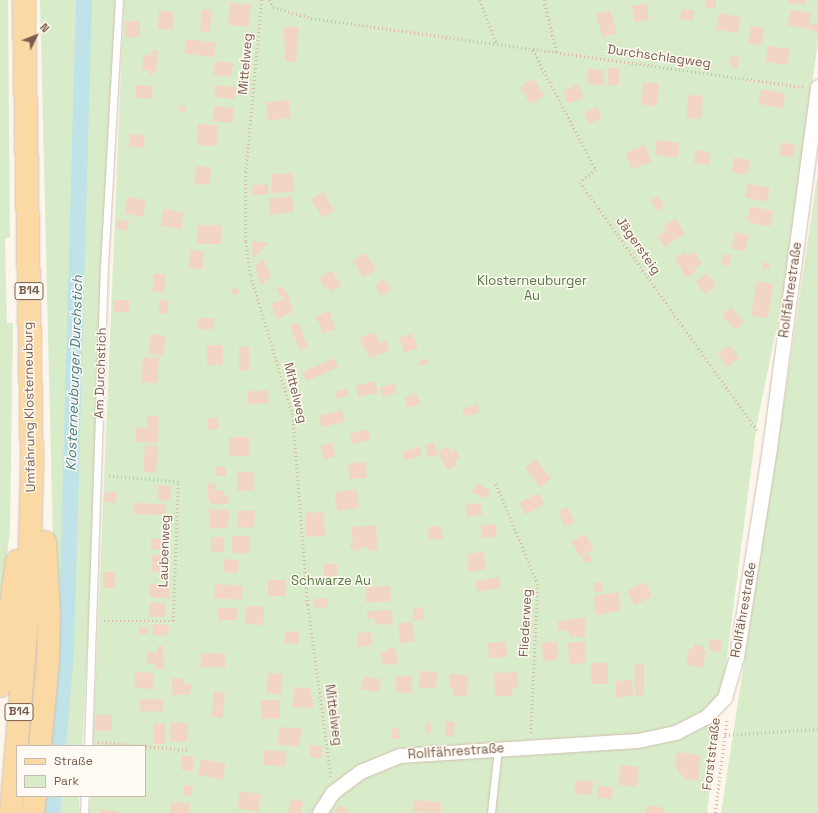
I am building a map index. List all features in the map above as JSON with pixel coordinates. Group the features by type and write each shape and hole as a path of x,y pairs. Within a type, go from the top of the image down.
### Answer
{"main road":[{"name":"Umfahrung Klosterneuburg","path":"17,745 28,611 32,468 24,0"},
{"path":"0,686 17,568 20,526 32,468"},
{"path":"32,468 45,521 44,570 49,614 48,662 40,745"},
{"name":"Umfahrung Klosterneuburg","path":"11,813 16,754"},
{"path":"33,813 35,797"}],"street":[{"name":"Rollfährestraße","path":"320,813 333,793 361,772 400,756 638,741 676,733 706,718 725,698 736,657 770,448 818,88"}],"lane":[{"name":"Am Durchstich","path":"88,743 94,621 104,267 119,0"},
{"path":"491,813 498,749"},
{"path":"84,813 85,797"}],"path":[{"name":"Mittelweg","path":"262,0 246,172 246,242 251,276 293,416 308,605 333,793"},
{"name":"Durchschlagweg","path":"269,0 273,7 311,18 533,50 818,88"},
{"path":"480,0 497,44"},
{"path":"544,0 557,53"},
{"name":"Jägersteig","path":"533,50 596,170 580,182 770,448"},
{"name":"Laubenweg","path":"94,621 173,621 178,482 98,475"},
{"name":"Fliederweg","path":"496,484 538,584 530,748"},
{"name":"Forststraße","path":"715,813 727,717 725,698"},
{"path":"724,735 818,729"},
{"path":"88,743 117,745"},
{"path":"146,747 190,750"}],"green space":[{"path":"0,0 8,0 10,237 5,239 7,323 13,323 10,532 0,607"},
{"path":"40,0 122,0 82,745 48,745 54,584"},
{"name":"Schwarze Au","path":"124,0 818,0 818,41 783,297 757,423 707,813 90,813 91,797 146,797 146,745 93,745"},
{"path":"818,171 818,813 721,813 787,383"},
{"path":"43,797 79,797 79,813 43,813"}],"building":[{"path":"705,0 716,0 716,8 705,8"},
{"path":"788,0 806,0 806,5 788,3"},
{"path":"230,3 251,5 249,27 228,25"},
{"path":"647,4 649,20 634,22 632,6"},
{"path":"202,9 212,10 210,32 200,31"},
{"path":"681,9 694,10 693,20 680,19"},
{"path":"610,10 617,33 603,37 596,14"},
{"path":"790,10 811,13 809,29 788,26"},
{"path":"159,11 174,12 173,30 158,29"},
{"path":"719,13 741,17 738,34 716,30"},
{"path":"125,21 140,21 140,37 125,37"},
{"path":"811,23 818,24 818,32 810,30"},
{"path":"284,26 299,28 296,62 285,61"},
{"path":"751,26 765,29 761,46 747,43"},
{"path":"186,39 216,42 214,57 184,54"},
{"path":"768,46 790,49 788,65 766,62"},
{"path":"152,50 158,50 156,71 150,76 150,71 142,70 143,55 151,55"},
{"path":"731,56 739,57 738,68 730,67"},
{"path":"215,61 233,63 231,77 214,75"},
{"path":"608,68 619,68 619,85 608,85"},
{"path":"588,69 604,70 603,85 587,84"},
{"path":"534,79 544,96 530,104 520,87"},
{"path":"643,82 659,83 657,106 641,105"},
{"path":"578,84 584,97 569,104 563,91"},
{"path":"136,85 153,86 152,99 135,98"},
{"path":"215,85 237,87 236,99 214,97"},
{"path":"761,89 786,94 783,108 758,104"},
{"path":"688,95 703,96 701,119 686,118"},
{"path":"289,100 291,118 268,120 266,102"},
{"path":"180,105 186,106 185,113 180,112"},
{"path":"214,106 234,108 232,123 212,121"},
{"path":"597,107 602,118 589,124 584,113"},
{"path":"198,124 218,125 217,146 197,145"},
{"path":"130,134 145,135 144,148 129,147"},
{"path":"657,140 680,143 678,158 655,155"},
{"path":"781,142 796,145 793,158 779,155"},
{"path":"645,145 652,162 632,170 626,153"},
{"path":"696,150 711,153 708,166 694,163"},
{"path":"734,157 750,160 747,175 731,172"},
{"path":"196,166 211,167 210,185 195,184"},
{"path":"293,173 294,192 272,193 271,174"},
{"path":"268,184 269,194 253,196 252,186"},
{"path":"748,184 770,188 767,202 746,198"},
{"path":"323,192 335,211 323,218 311,199"},
{"path":"292,196 294,212 270,215 268,199"},
{"path":"659,196 664,207 656,211 651,200"},
{"path":"127,197 146,200 143,217 124,214"},
{"path":"750,206 773,211 770,227 747,222"},
{"path":"164,209 184,213 180,230 161,226"},
{"path":"118,219 129,221 127,231 116,229"},
{"path":"676,219 685,234 664,247 658,236 666,231 664,226"},
{"path":"197,225 221,225 221,244 197,244"},
{"path":"735,232 749,235 745,252 731,249"},
{"path":"252,241 269,243 253,259"},
{"path":"190,250 204,251 203,269 189,268"},
{"path":"685,252 687,256 695,252 702,264 694,269 696,272 686,278 675,258"},
{"path":"366,253 376,270 363,278 353,260"},
{"path":"723,254 731,255 730,266 722,265"},
{"path":"263,259 271,276 261,286 255,266"},
{"path":"763,262 770,263 769,269 762,268"},
{"path":"332,270 341,286 332,292 329,287 325,289 319,278"},
{"path":"706,273 716,285 706,294 695,282"},
{"path":"154,274 166,275 164,293 152,292"},
{"path":"384,279 391,290 382,296 375,285"},
{"path":"757,281 774,284 768,318 751,315"},
{"path":"282,286 286,294 288,293 293,312 277,319 271,304 284,299 283,296 280,297 276,288"},
{"path":"237,287 239,294 233,295 231,289"},
{"path":"113,300 129,300 129,312 113,312"},
{"path":"160,300 169,301 168,314 159,313"},
{"path":"731,307 744,322 735,330 722,315"},
{"path":"329,311 336,329 323,334 316,316"},
{"path":"198,318 214,318 214,329 198,329"},
{"path":"298,322 308,347 300,350 290,325"},
{"path":"375,332 379,343 386,340 389,351 369,358 359,338"},
{"path":"412,333 418,348 405,353 399,338"},
{"path":"151,334 166,336 163,356 148,354"},
{"path":"207,345 223,345 223,365 207,365"},
{"path":"730,345 739,358 727,367 718,354"},
{"path":"239,347 249,347 249,371 239,371"},
{"path":"143,357 159,358 157,383 141,382"},
{"path":"334,358 338,367 306,381 302,372"},
{"path":"428,358 429,363 420,366 418,362"},
{"path":"375,381 378,393 358,397 356,386"},
{"path":"394,383 397,393 383,397 380,387"},
{"path":"346,388 349,396 337,399 335,392"},
{"path":"268,390 269,403 248,404 247,391"},
{"path":"417,394 420,405 407,408 404,397"},
{"path":"477,404 480,412 465,416 462,409"},
{"path":"342,410 345,422 322,427 319,416"},
{"path":"147,416 159,416 158,443 135,442 136,427 147,428"},
{"path":"207,418 218,418 219,429 208,429"},
{"path":"368,429 371,440 352,445 350,434"},
{"path":"229,437 249,437 249,456 229,456"},
{"path":"434,442 438,454 429,457 424,445"},
{"path":"333,443 336,457 323,459 320,446"},
{"path":"145,445 158,446 156,473 143,472"},
{"path":"419,446 422,454 405,461 402,452"},
{"path":"448,446 451,452 455,449 460,458 455,461 457,465 447,470 438,452"},
{"path":"536,459 551,479 540,487 525,467"},
{"path":"366,462 367,478 349,479 348,463"},
{"path":"216,467 226,467 226,476 216,476"},
{"path":"237,472 254,472 254,491 237,491"},
{"path":"208,483 216,484 215,491 224,491 224,496 229,496 228,504 210,504 210,499 207,499"},
{"path":"477,483 490,490 486,499 472,492"},
{"path":"158,485 171,486 170,501 157,500"},
{"path":"356,489 359,508 337,511 334,492"},
{"path":"105,492 117,493 116,503 104,502"},
{"path":"539,493 545,505 525,515 519,503"},
{"path":"134,503 166,504 166,515 134,514"},
{"path":"481,503 482,515 467,516 466,504"},
{"path":"568,507 575,523 565,527 558,511"},
{"path":"210,509 229,510 228,529 209,528"},
{"path":"238,510 255,511 254,528 237,527"},
{"path":"324,512 325,536 306,537 305,513"},
{"path":"496,524 497,537 482,538 481,525"},
{"path":"376,525 378,551 368,551 367,547 360,548 357,552 349,546 353,542 351,527"},
{"path":"442,526 443,539 429,540 428,527"},
{"path":"586,534 593,549 579,556 571,541"},
{"path":"232,536 250,536 250,553 232,553"},
{"path":"211,537 224,537 224,552 211,552"},
{"path":"151,539 164,539 164,549 151,549"},
{"path":"484,552 486,570 469,572 467,554"},
{"path":"589,554 592,561 586,564 582,557"},
{"path":"152,555 169,556 168,573 151,572"},
{"path":"224,559 239,560 238,573 223,572"},
{"path":"324,564 337,564 337,579 324,579"},
{"path":"103,572 115,572 115,588 103,588"},
{"path":"499,577 501,588 477,592 475,581"},
{"path":"268,580 286,580 286,596 268,596"},
{"path":"602,582 603,591 594,592 593,583"},
{"path":"645,582 652,596 634,605 627,591"},
{"path":"150,584 170,585 169,598 149,597"},
{"path":"215,584 243,586 242,600 214,598"},
{"path":"390,586 391,601 366,603 365,588"},
{"path":"618,592 621,611 596,615 593,596"},
{"path":"314,599 328,599 328,607 315,608"},
{"path":"149,603 165,603 165,617 149,617"},
{"path":"246,606 264,607 263,625 245,624"},
{"path":"423,607 424,620 414,621 413,608"},
{"path":"218,608 237,608 237,620 218,620"},
{"path":"392,610 393,624 375,625 375,619 367,619 367,611"},
{"path":"585,618 585,637 569,637 569,631 558,631 558,621"},
{"path":"412,622 414,642 400,643 398,623"},
{"path":"153,624 169,625 168,636 152,635"},
{"path":"139,627 148,627 148,634 139,634"},
{"path":"285,631 299,632 298,644 284,643"},
{"path":"371,632 372,646 358,647 357,633"},
{"path":"711,638 722,641 720,653 708,649"},
{"path":"506,642 507,657 489,658 488,643"},
{"path":"557,642 558,660 543,661 542,643"},
{"path":"585,642 586,663 569,664 568,643"},
{"path":"694,644 704,646 703,650 706,651 703,668 686,665 689,648 694,648"},
{"path":"157,646 163,646 164,670 156,670 156,664 147,664 148,652 157,653"},
{"path":"396,648 397,664 382,665 381,652 387,652 387,649"},
{"path":"201,653 226,654 225,668 201,667"},
{"path":"591,663 608,663 608,684 591,684"},
{"path":"635,664 644,664 644,695 635,695"},
{"path":"420,671 437,672 436,689 419,688"},
{"path":"135,672 154,673 153,689 134,688"},
{"path":"517,672 518,688 512,689 513,696 495,696 494,673"},
{"path":"268,673 283,674 282,694 267,693"},
{"path":"450,674 468,675 467,697 453,696 453,688 449,688"},
{"path":"397,675 413,677 411,694 395,692"},
{"path":"363,677 381,679 380,692 362,690"},
{"path":"172,678 184,679 184,684 191,684 190,695 172,695"},
{"path":"632,680 633,696 616,697 615,681"},
{"path":"295,687 310,688 314,708 292,707"},
{"path":"214,692 225,693 223,718 212,717"},
{"path":"140,699 163,700 163,712 140,711"},
{"path":"261,700 280,700 280,719 261,719"},
{"path":"96,715 112,715 112,731 96,731"},
{"path":"446,721 455,722 453,737 444,736"},
{"path":"171,722 188,723 187,742 170,741"},
{"path":"430,722 432,732 426,733 425,723"},
{"path":"153,723 165,723 165,744 153,744"},
{"path":"279,727 301,728 300,746 278,745"},
{"path":"392,728 400,729 399,739 391,738"},
{"path":"310,745 322,746 322,758 310,757"},
{"path":"264,750 286,751 285,766 263,765"},
{"path":"677,752 701,755 698,781 686,779 679,773 675,766"},
{"path":"182,756 193,756 193,771 182,771"},
{"path":"201,759 226,764 222,779 198,775"},
{"path":"621,765 639,767 637,787 619,785"},
{"path":"575,780 593,781 592,795 574,794"},
{"path":"184,785 193,785 192,796 184,795"},
{"path":"598,786 613,787 612,799 597,798"},
{"path":"240,791 261,794 258,812 237,809"},
{"path":"292,798 304,802 300,813 288,813"},
{"path":"414,800 441,802 440,813 413,811"},
{"path":"171,802 190,803 189,813 170,813"},
{"path":"341,805 348,811 347,813 335,811"},
{"path":"648,805 664,808 663,813 646,813"},
{"path":"99,810 118,811 118,813 99,813"}],"waterway":[{"name":"Klosterneuburger Durchstich","path":"58,745 66,652 84,0"},
{"name":"Klosterneuburger Durchstich","path":"52,813 54,797"}],"park label":[{"name":"Klosterneuburger Au","path":"532,290"}]}
